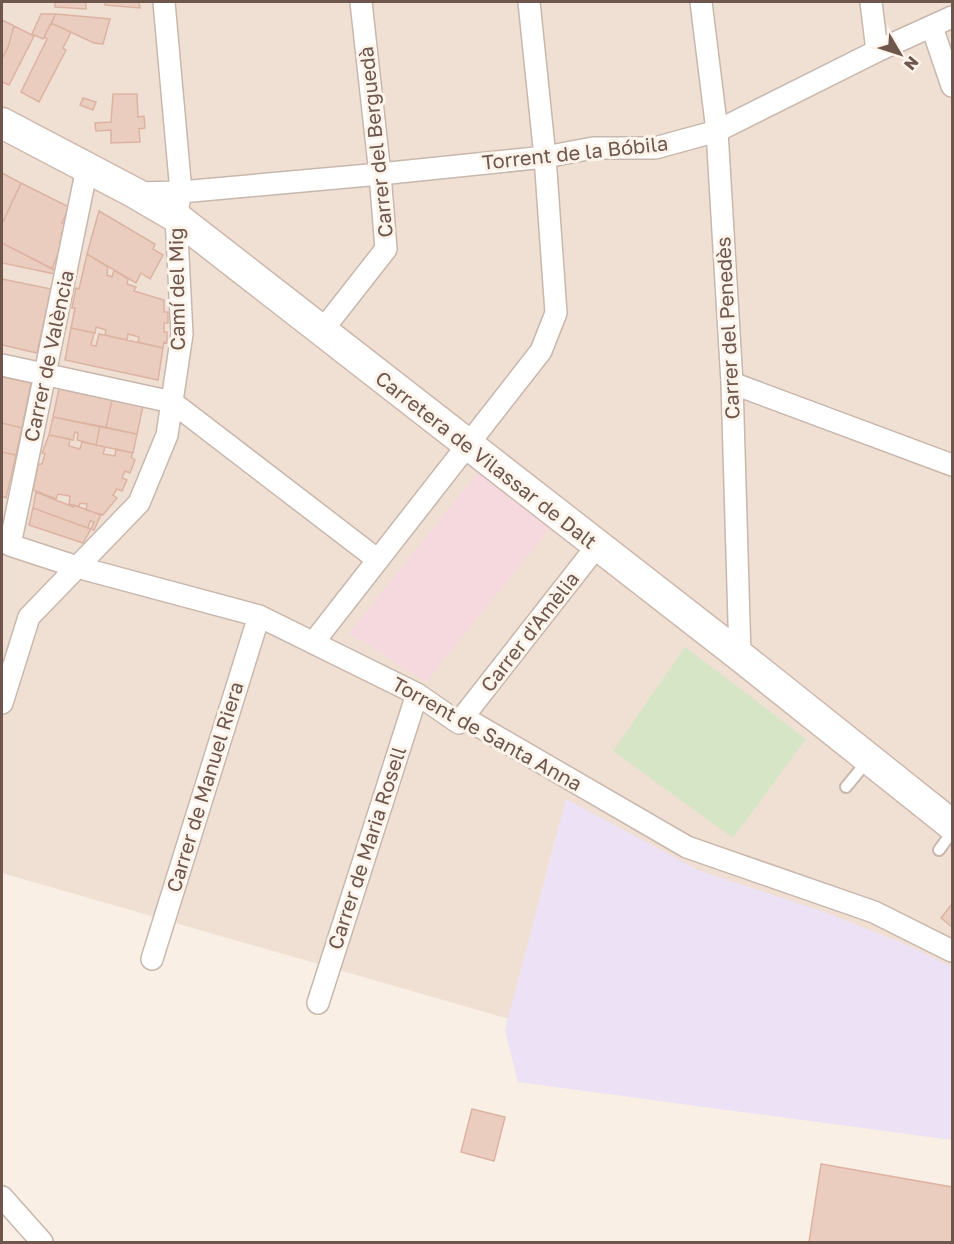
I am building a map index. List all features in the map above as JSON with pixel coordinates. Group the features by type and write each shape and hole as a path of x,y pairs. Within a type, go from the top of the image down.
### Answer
{"street":[{"name":"Camí del Mig","path":"2,703 29,617 139,502 167,435 182,334 178,205 164,2"},
{"name":"Carrer del Berguedà","path":"321,332 386,249 362,2"},
{"path":"314,643 541,351 556,312 545,157 529,2"},
{"name":"Carrer del Penedès","path":"701,2 717,131 732,383 740,656"},
{"path":"871,2 877,51"},
{"name":"Torrent de la Bóbila","path":"178,205 380,174 545,157 593,148 655,148 717,131 877,51 952,17"},
{"path":"932,27 952,86"},
{"name":"Carretera de Vilassar de Dalt","path":"2,123 135,193 178,205 321,332 740,656 869,759 948,827"},
{"name":"Carrer de València","path":"10,545 87,168"},
{"path":"2,365 172,402 378,561"},
{"path":"732,383 952,465"},
{"name":"Torrent de Santa Anna","path":"10,545 77,567 259,616 417,694 459,723 463,717 687,847 874,912 952,951"},
{"name":"Carrer d'Amèlia","path":"463,717 597,546"},
{"name":"Carrer de Manuel Riera","path":"152,959 259,616"},
{"name":"Carrer de Maria Rosell","path":"318,1003 417,694"},
{"path":"2,1197 42,1242"}],"lane":[{"path":"846,787 869,759"}],"shaded area":[{"path":"2,2 952,2 952,982 555,839 509,1019 2,873"},
{"path":"477,473 550,528 426,682 349,633"},
{"path":"566,799 700,871 825,912 912,947 952,967 952,1140 518,1082 505,1030"}],"green space":[{"path":"685,647 806,739 733,838 613,751"}],"building":[{"path":"55,2 86,2 86,9 55,7"},
{"path":"105,2 139,2 140,8 105,5"},
{"path":"41,14 56,14 43,39 32,34"},
{"path":"56,14 110,19 103,44 94,43 51,23"},
{"path":"2,20 14,26 2,59"},
{"path":"51,23 71,32 63,48 66,50 39,102 21,92 47,39 44,37"},
{"path":"14,26 34,36 9,85 2,82 2,59"},
{"path":"113,94 137,94 138,117 144,116 145,128 139,129 140,142 111,143 111,130 96,131 95,123 111,122"},
{"path":"83,98 96,102 93,110 80,105"},
{"path":"2,173 21,183 2,224"},
{"path":"21,183 69,207 62,223 66,226 61,234 65,235 60,242 62,243 52,269 2,243 2,224"},
{"path":"99,211 155,244 153,249 163,255 150,279 141,273 136,283 87,254"},
{"path":"2,243 55,270 55,274 2,263"},
{"path":"87,254 108,267 107,275 112,277 114,270 128,279 127,284 136,287 134,291 164,300 164,312 168,312 168,323 164,323 167,343 164,342 163,348 138,342 139,337 128,334 127,340 105,335 106,330 96,327 95,333 71,328 76,288 79,289"},
{"path":"2,279 51,289 37,353 2,345"},
{"path":"71,328 94,333 91,345 96,346 99,334 163,348 158,380 65,360"},
{"path":"2,377 31,383 22,428 2,423"},
{"path":"59,389 112,400 106,428 53,417"},
{"path":"112,400 143,406 137,434 106,428"},
{"path":"53,417 100,426 96,445 77,440 78,433 75,432 73,440 49,435"},
{"path":"2,423 22,428 16,455 2,452"},
{"path":"100,426 137,434 133,453 96,445"},
{"path":"49,435 70,439 69,446 80,449 82,442 105,447 103,454 115,456 116,449 133,453 131,457 135,460 130,473 125,471 122,478 127,480 122,491 117,489 113,495 117,498 103,515 86,510 87,504 80,503 79,507 69,504 70,496 58,494 56,499 33,490 38,464 42,464 45,454 42,453"},
{"path":"2,452 16,455 6,498 2,496"},
{"path":"36,492 101,515 94,530 91,529 94,522 90,521 88,528 33,508"},
{"path":"33,508 91,529 83,543 29,525"},
{"path":"952,904 952,927 941,918"},
{"path":"472,1109 505,1117 494,1161 461,1152"},
{"path":"821,1164 952,1187 952,1242 809,1242"}]}
